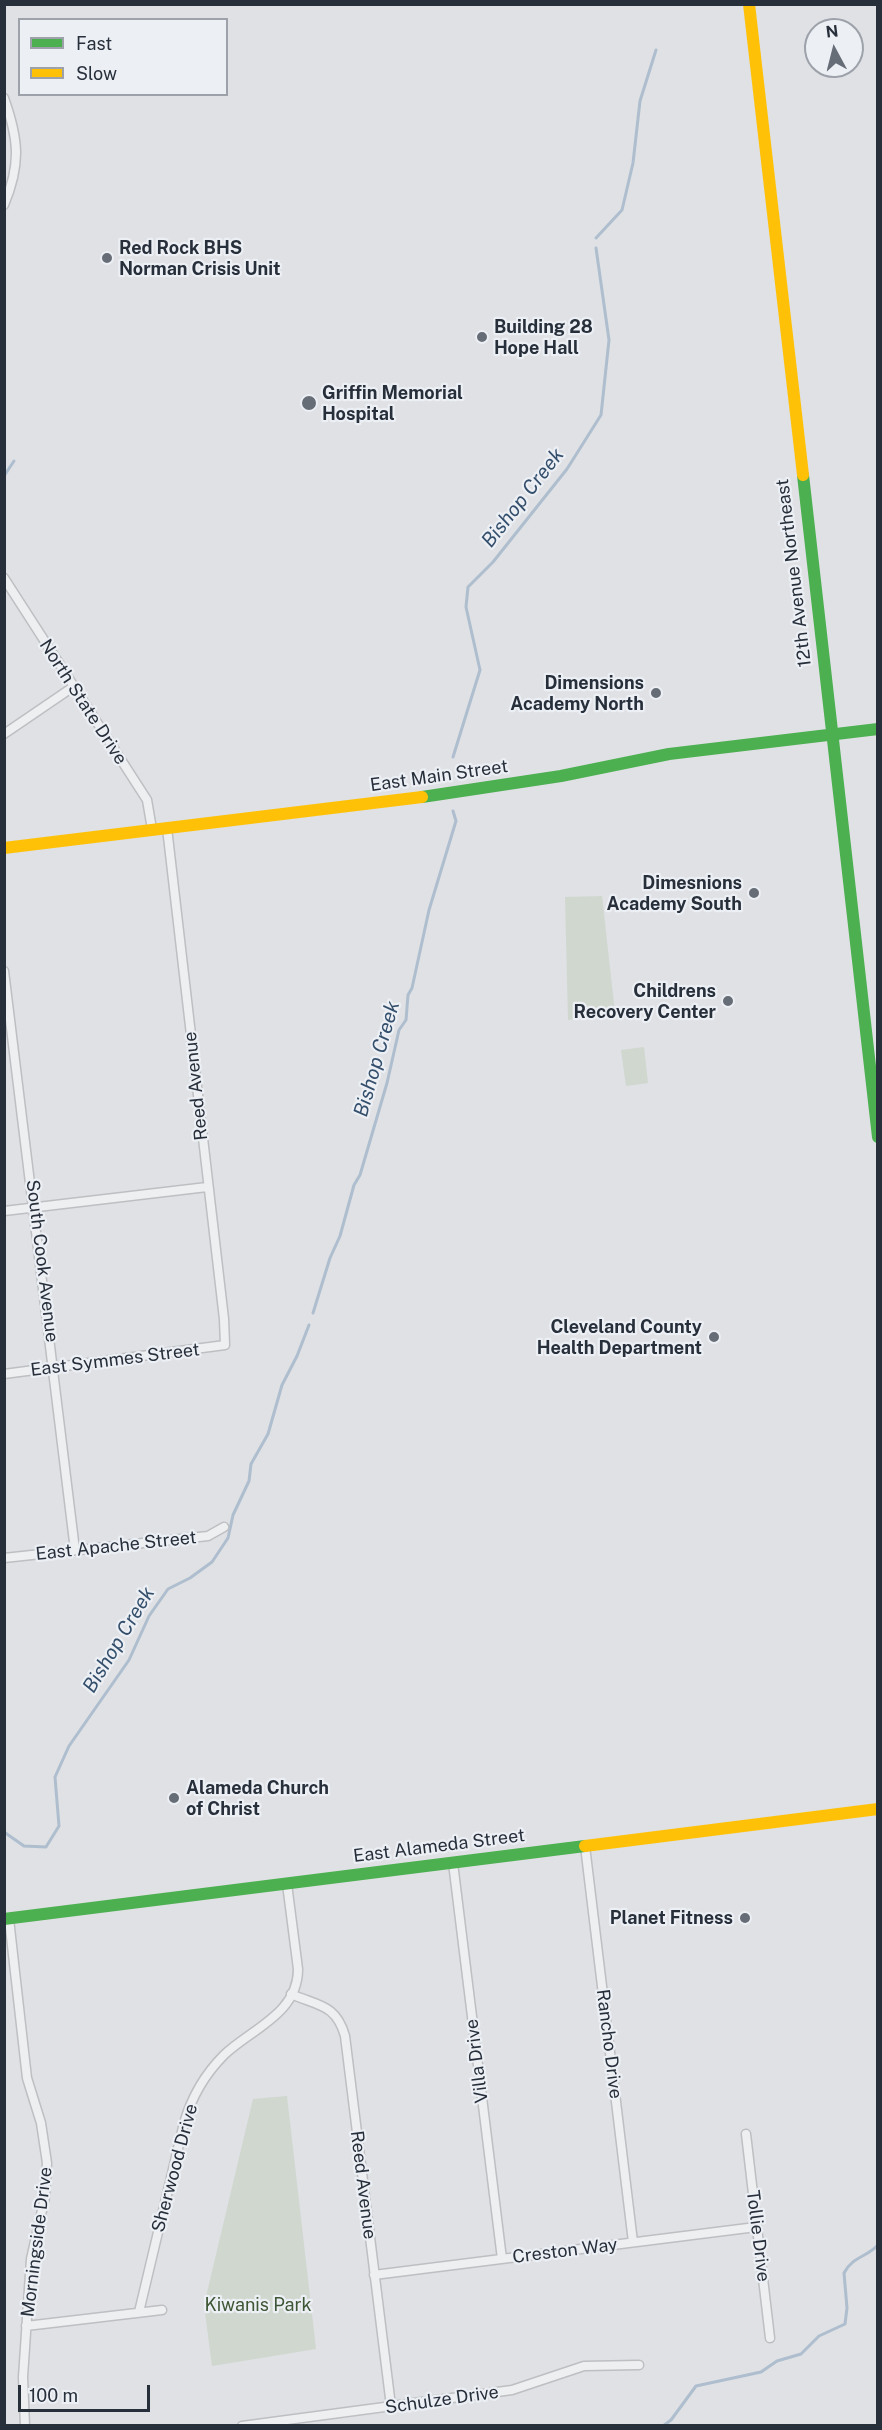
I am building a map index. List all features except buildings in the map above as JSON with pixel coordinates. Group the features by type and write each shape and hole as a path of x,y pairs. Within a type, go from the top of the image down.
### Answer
{"main road":[{"name":"12th Avenue Northeast","path":"749,4 878,1137"},
{"name":"East Main Street","path":"4,848 463,792 561,776 669,754 878,729"},
{"name":"East Alameda Street","path":"7,1919 878,1809"}],"street":[{"path":"4,98 15,133 18,153 14,179 4,205"},
{"name":"North State Drive","path":"4,578 147,800 152,829"},
{"path":"4,734 73,687"},
{"name":"Reed Avenue","path":"167,828 225,1345"},
{"name":"South Cook Avenue","path":"4,971 9,1036 35,1208 75,1550"},
{"path":"4,1211 207,1187"},
{"name":"East Symmes Street","path":"4,1374 225,1345"},
{"name":"East Apache Street","path":"4,1558 208,1536 224,1527"},
{"name":"Rancho Drive","path":"585,1846 633,2242"},
{"name":"Villa Drive","path":"453,1863 502,2259"},
{"name":"Sherwood Drive","path":"139,2312 184,2123 193,2098 212,2068 236,2045 273,2020 291,1994 298,1969 287,1884"},
{"name":"Morningside Drive","path":"7,1919 27,2078 41,2123 47,2163 45,2197 33,2247 26,2326 23,2377 25,2426"},
{"name":"Reed Avenue","path":"291,1994 334,2012 341,2022 391,2406"},
{"name":"Tollie Drive","path":"746,2134 770,2338"},
{"name":"Creston Way","path":"374,2274 756,2227"},
{"path":"26,2326 162,2310"},
{"name":"Schulze Drive","path":"242,2426 512,2390 584,2366 639,2364"}],"green space":[{"path":"602,896 615,1013 568,1020 565,897"},
{"path":"644,1047 648,1083 626,1086 621,1050"},
{"name":"Kiwanis Park","path":"287,2096 316,2349 212,2366 204,2305 253,2099"}],"waterway":[{"name":"Bishop Creek","path":"596,238 622,210 633,163 640,101 656,50"},
{"name":"Bishop Creek","path":"453,757 480,670 466,607 468,587 493,562 567,469 601,415 609,340 596,248"},
{"path":"4,476 14,461"},
{"name":"Bishop Creek","path":"313,1313 330,1258 340,1236 354,1185 360,1175 387,1083 399,1030 406,1020 408,995 412,988 429,910 456,821 453,811"},
{"name":"Bishop Creek","path":"4,1832 24,1846 46,1847 59,1826 55,1777 69,1746 129,1660 149,1616 168,1589 190,1578 212,1562 228,1538 233,1515 249,1481 251,1464 268,1434 282,1385 309,1325"},
{"path":"663,2426 671,2420 696,2386 761,2372 777,2361 801,2354 819,2336 845,2324 847,2308 844,2273 855,2260 878,2245"}],"traffic: fast":[{"path":"803,475 878,1137"},
{"path":"422,797 561,776 669,754 878,729"},
{"path":"4,1919 585,1846"}],"traffic: slow":[{"path":"749,4 803,475"},
{"path":"4,848 422,797"},
{"path":"585,1846 878,1809"}],"place":[{"name":"Red Rock BHS Norman Crisis Unit","path":"107,258"},
{"name":"Building 28 Hope Hall","path":"482,337"},
{"name":"Griffin Memorial Hospital","path":"309,403"},
{"name":"Dimensions Academy North","path":"656,693"},
{"name":"Dimesnions Academy South","path":"754,893"},
{"name":"Childrens Recovery Center","path":"728,1001"},
{"name":"Cleveland County Health Department","path":"714,1337"},
{"name":"Alameda Church of Christ","path":"174,1798"},
{"name":"Planet Fitness","path":"745,1918"}]}
